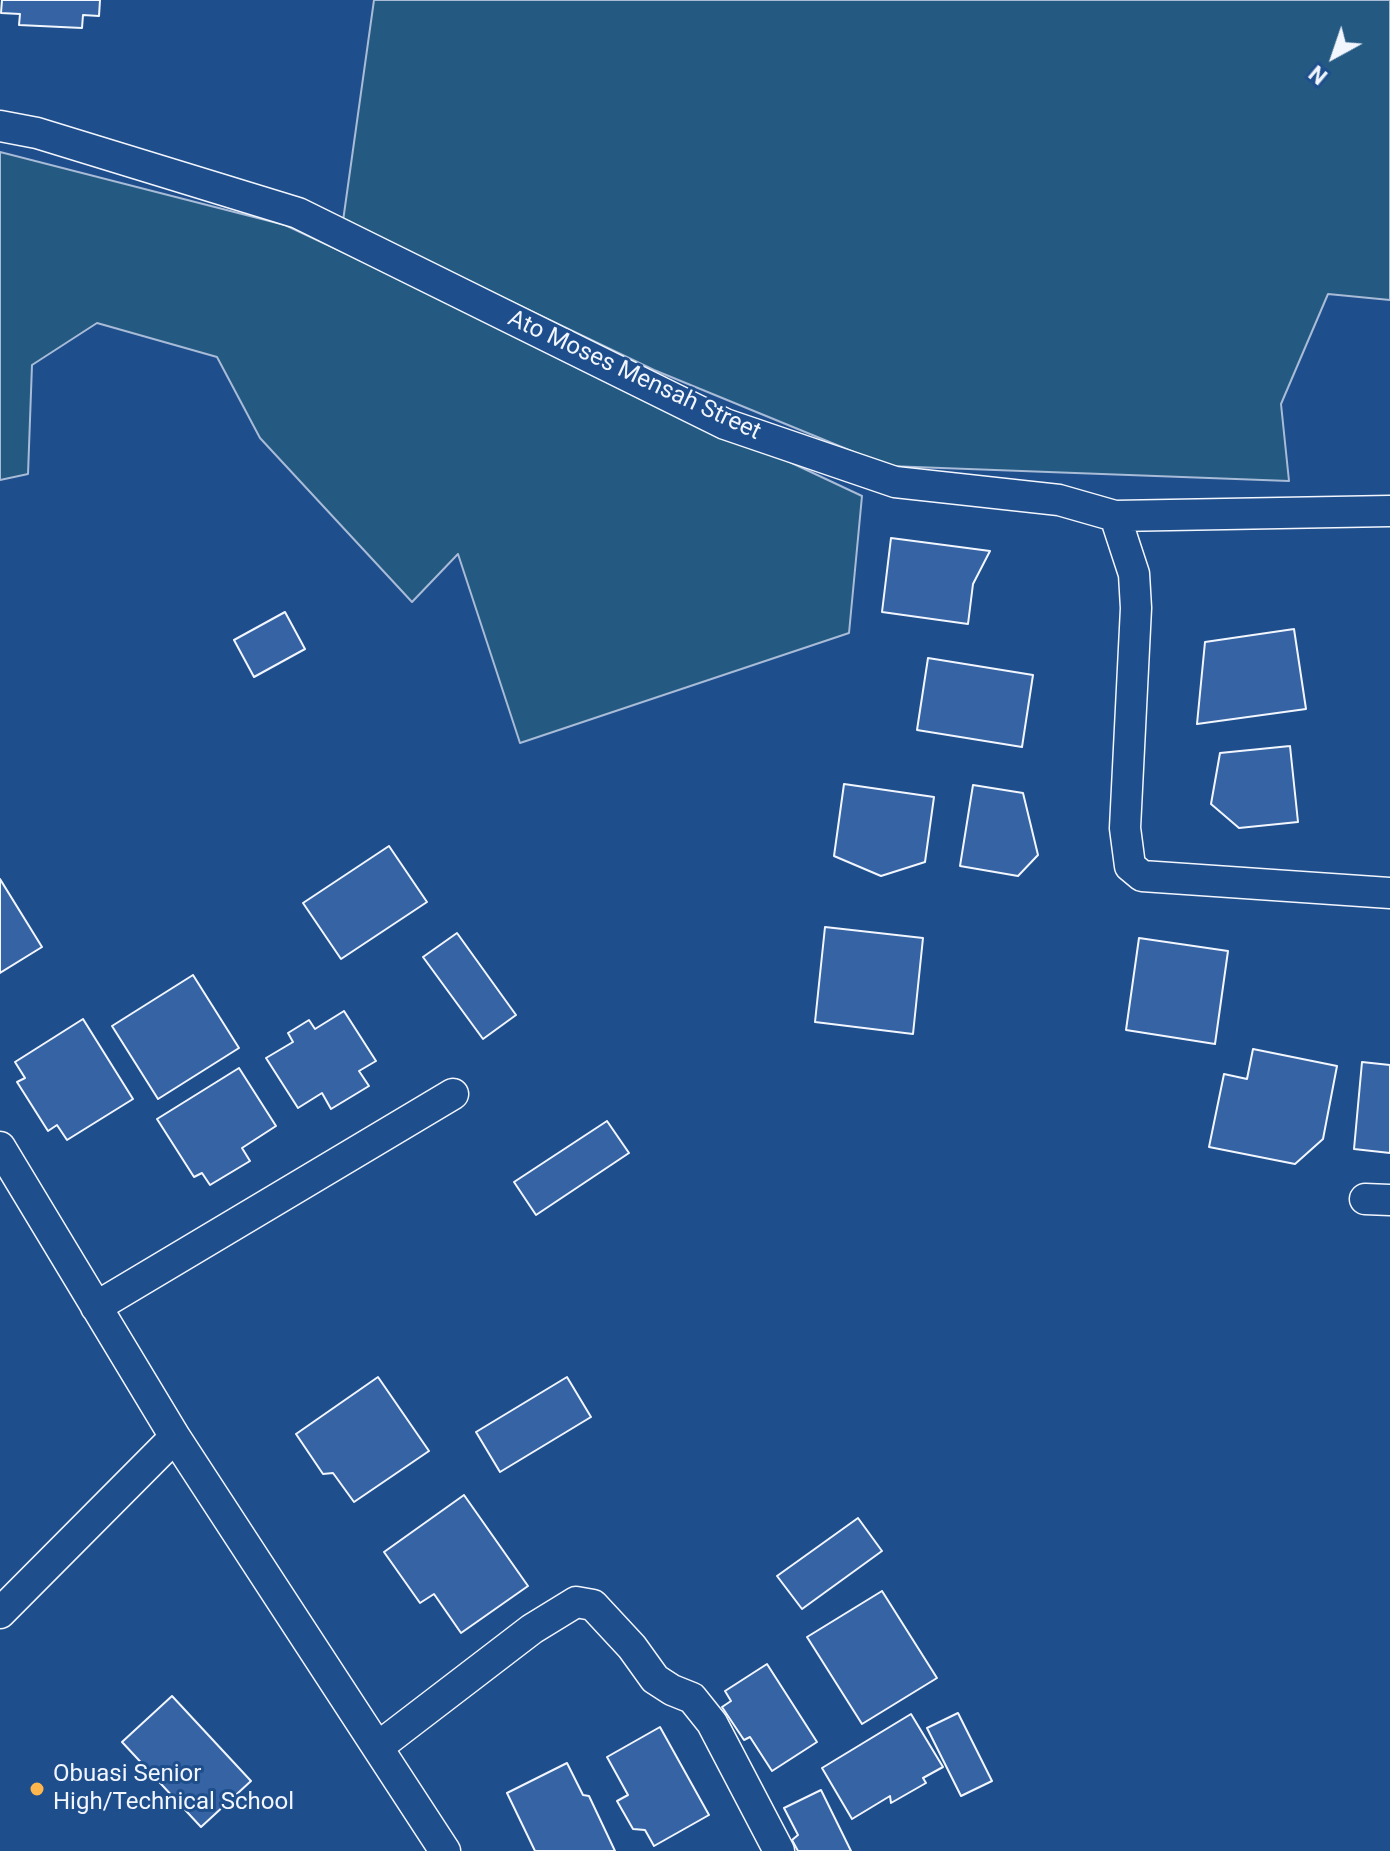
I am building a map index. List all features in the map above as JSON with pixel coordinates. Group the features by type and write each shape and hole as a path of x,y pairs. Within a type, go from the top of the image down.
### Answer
{"street":[{"name":"Ato Moses Mensah Street","path":"0,126 37,133 298,213 725,424 895,482 1059,500 1115,516 1390,511"},
{"path":"1115,516 1134,574 1136,608 1125,828 1130,866 1142,876 1390,893"},
{"path":"96,1307 453,1094"},
{"path":"0,1147 175,1437 445,1851"},
{"path":"0,1613 175,1437"},
{"path":"378,1747 532,1629 576,1602 593,1605 632,1647 655,1679 692,1698 712,1723 779,1851"}],"shaded area":[{"path":"374,0 1390,0 1390,300 1328,294 1281,404 1289,481 888,466 654,370 343,221"},
{"path":"0,152 285,225 862,496 849,633 520,743 458,554 412,602 260,438 217,357 97,323 32,365 28,474 0,480"}],"building":[{"path":"2,0 100,0 99,16 83,15 82,28 19,25 20,14 1,13"},
{"path":"891,538 990,551 973,584 968,624 882,612"},
{"path":"285,612 305,649 254,677 234,640"},
{"path":"1294,629 1306,709 1197,724 1205,642"},
{"path":"928,658 1033,675 1022,747 917,730"},
{"path":"1290,746 1298,822 1239,828 1211,804 1220,753"},
{"path":"844,784 934,797 925,862 881,876 834,856"},
{"path":"973,785 1023,793 1038,855 1018,876 960,866"},
{"path":"389,846 427,902 341,959 303,903"},
{"path":"0,879 42,947 0,973"},
{"path":"825,927 923,938 913,1034 815,1022"},
{"path":"457,933 516,1015 483,1039 423,957"},
{"path":"1139,938 1228,951 1215,1044 1126,1030"},
{"path":"193,975 239,1048 158,1099 112,1026"},
{"path":"344,1011 376,1061 359,1071 369,1086 331,1109 322,1093 298,1108 266,1058 293,1042 288,1033 309,1020 315,1029"},
{"path":"83,1019 133,1099 67,1140 57,1125 48,1131 17,1082 25,1078 15,1062"},
{"path":"1253,1049 1337,1066 1323,1139 1295,1164 1209,1147 1224,1074 1247,1079"},
{"path":"1362,1062 1390,1065 1390,1153 1354,1149"},
{"path":"239,1068 276,1126 242,1148 250,1161 210,1185 202,1173 194,1177 157,1119"},
{"path":"607,1121 629,1153 536,1215 514,1182"},
{"path":"378,1377 429,1451 354,1502 333,1473 323,1474 296,1434"},
{"path":"567,1377 591,1417 500,1472 476,1432"},
{"path":"464,1495 528,1586 461,1633 434,1594 420,1603 384,1552"},
{"path":"858,1518 882,1551 802,1609 777,1576"},
{"path":"882,1591 937,1678 862,1724 807,1637"},
{"path":"767,1664 817,1742 772,1771 750,1737 744,1740 722,1707 731,1701 725,1691"},
{"path":"172,1696 251,1781 201,1827 122,1742"},
{"path":"958,1713 992,1781 961,1796 927,1728"},
{"path":"911,1714 943,1767 923,1778 926,1783 891,1803 890,1796 852,1819 822,1768"},
{"path":"660,1727 709,1815 654,1846 645,1830 633,1829 617,1801 628,1795 607,1757"},
{"path":"567,1763 583,1795 589,1796 615,1851 535,1851 507,1793"},
{"path":"821,1790 851,1851 798,1851 792,1840 798,1835 784,1808"}],"place":[{"name":"Obuasi Senior High/Technical School","path":"37,1789"}]}
